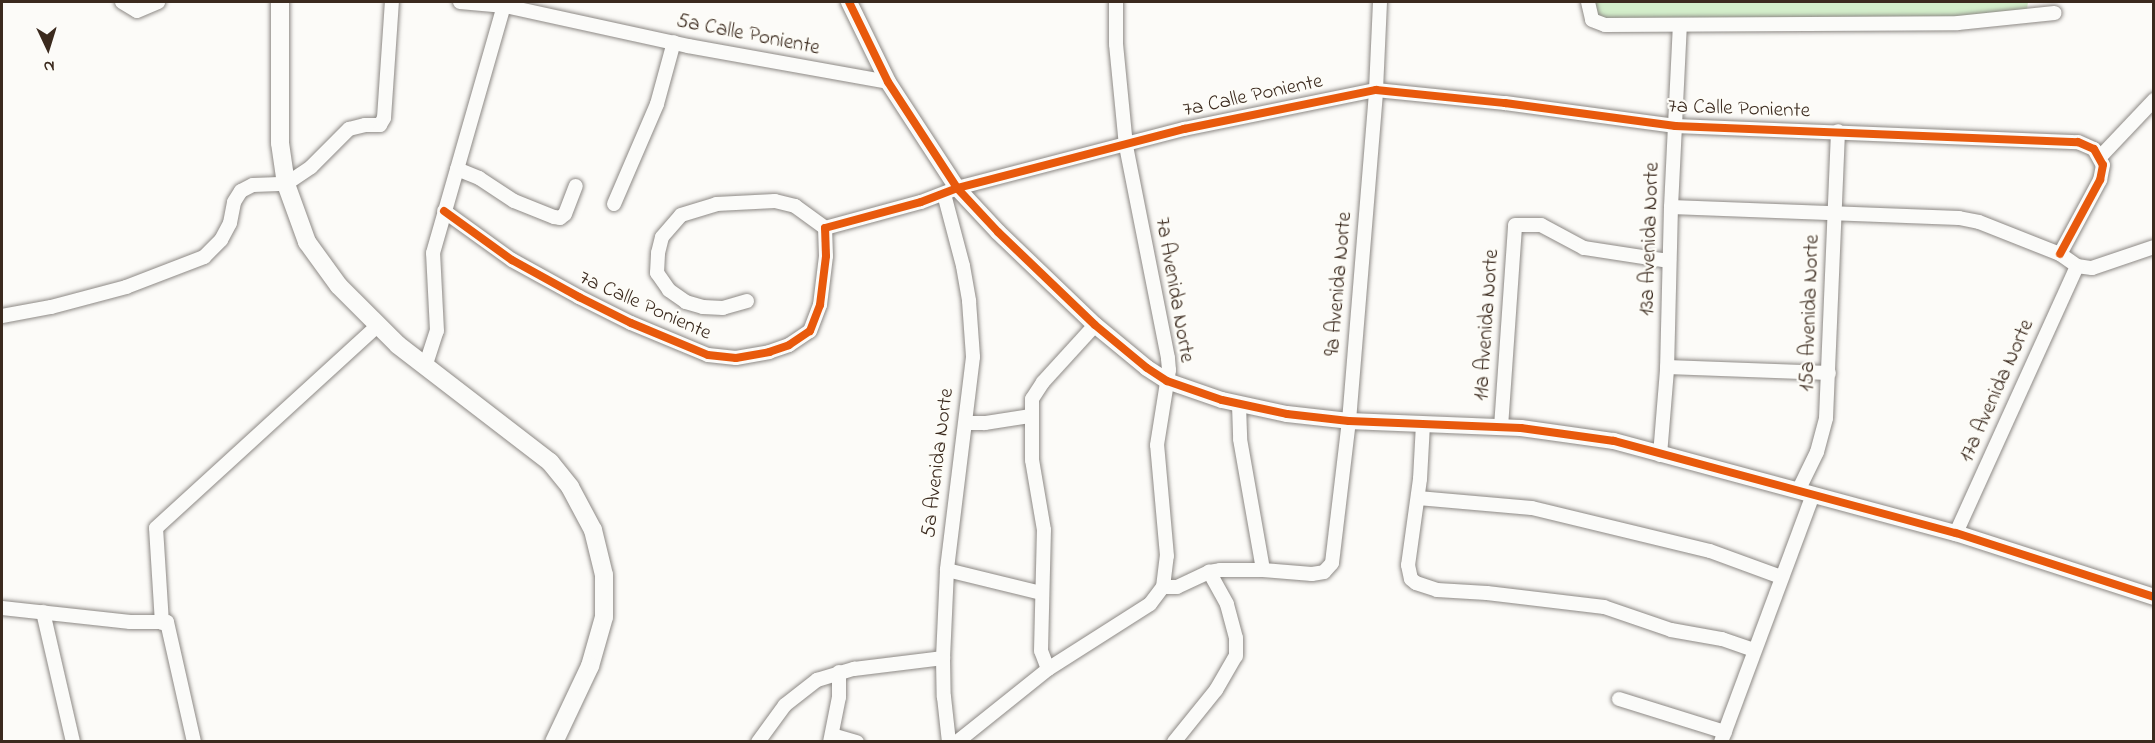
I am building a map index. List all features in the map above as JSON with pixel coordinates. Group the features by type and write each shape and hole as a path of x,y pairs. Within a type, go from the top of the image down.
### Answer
{"main road":[{"path":"280,2 280,144 286,184 308,242 339,286 377,326 425,367 550,462 570,487 593,530 604,575 604,617 590,666 554,741"}],"street":[{"path":"122,3 137,10 158,2"},
{"path":"2,316 51,307 126,287 204,257 220,240 230,223 234,202 241,191 253,185 286,184 311,167 349,129 380,124 384,118 392,2"},
{"name":"5a Calle Poniente","path":"460,2 505,4 674,42 888,82"},
{"name":"5a Avenida Norte","path":"849,2 888,82 950,191 972,328 973,357 947,570 943,658 944,697 949,741"},
{"name":"7a Avenida Norte","path":"1116,2 1116,44 1126,146 1168,358 1167,381 1157,445 1167,556 1163,587"},
{"name":"9a Avenida Norte","path":"1263,570 1312,574 1330,569 1335,551 1349,421 1376,90 1380,2"},
{"path":"1587,2 1592,20 1596,24 1958,23 2054,13"},
{"path":"425,367 437,331 433,253 505,4"},
{"name":"13a Avenida Norte","path":"1660,455 1667,367 1671,207 1680,25"},
{"path":"614,204 657,105 674,42"},
{"name":"7a Calle Poniente","path":"444,211 512,260 579,297 631,323 708,355 736,358 769,352 789,345 810,331 820,305 826,256 825,228 950,191 1184,129 1376,90 1505,103 1675,126 2078,142 2094,148 2100,157"},
{"path":"2060,254 2100,180 2103,165 2100,157 2154,100"},
{"name":"15a Avenida Norte","path":"1723,737 1781,577 1822,433 1829,373 1838,131"},
{"path":"457,169 479,178 514,201 554,218 560,218 565,214 576,186"},
{"path":"950,191 998,232 1095,325 1147,368 1167,381 1204,395 1239,405 1349,421 1501,427 1586,435 1956,533 2154,597"},
{"path":"747,301 723,308 703,307 686,302 669,290 657,273 658,254 662,237 681,215 716,204 775,201 795,206 825,228"},
{"path":"1671,207 1959,218 1979,222 2060,254 2077,266 2092,268 2154,247"},
{"name":"11a Avenida Norte","path":"1501,427 1515,225 1540,225 1584,248 1669,261"},
{"name":"17a Avenida Norte","path":"1956,533 2077,266"},
{"path":"1048,669 1041,651 1044,530 1032,460 1030,416 1035,393 1095,325"},
{"path":"162,623 156,528 377,326"},
{"path":"1667,367 1829,373"},
{"path":"957,741 1048,669 1150,604 1163,587 1177,587 1209,572 1263,570 1240,439 1239,405"},
{"path":"966,423 985,423 1030,416"},
{"path":"1423,424 1418,498 1408,565 1411,579 1421,586 1604,607 1671,630 1722,639 1754,650"},
{"path":"1418,498 1532,508 1710,551 1781,577"},
{"path":"947,570 1041,593"},
{"path":"1174,741 1216,690 1236,656 1236,638 1227,604 1209,572"},
{"path":"2,608 167,622 195,741"},
{"path":"43,612 73,741"},
{"path":"758,741 796,694 817,680 839,672 943,658"},
{"path":"839,672 839,697 831,738 857,741"},
{"path":"1620,699 1723,737"}],"green space":[{"path":"1588,2 2028,2 2027,9 1951,18 1605,25"}],"cycle path":[{"path":"849,2 888,82 957,188 998,232 1095,325 1147,368 1167,381 1222,400 1287,414 1349,421 1521,428 1614,441 1956,533 2154,597"},
{"path":"444,211 512,260 579,297 631,323 708,355 736,358 769,352 789,345 810,331 820,305 826,256 825,228 921,202 957,188 1184,129 1376,90 1505,103 1675,126 2078,142 2094,149 2103,165 2100,180 2060,254"}]}
